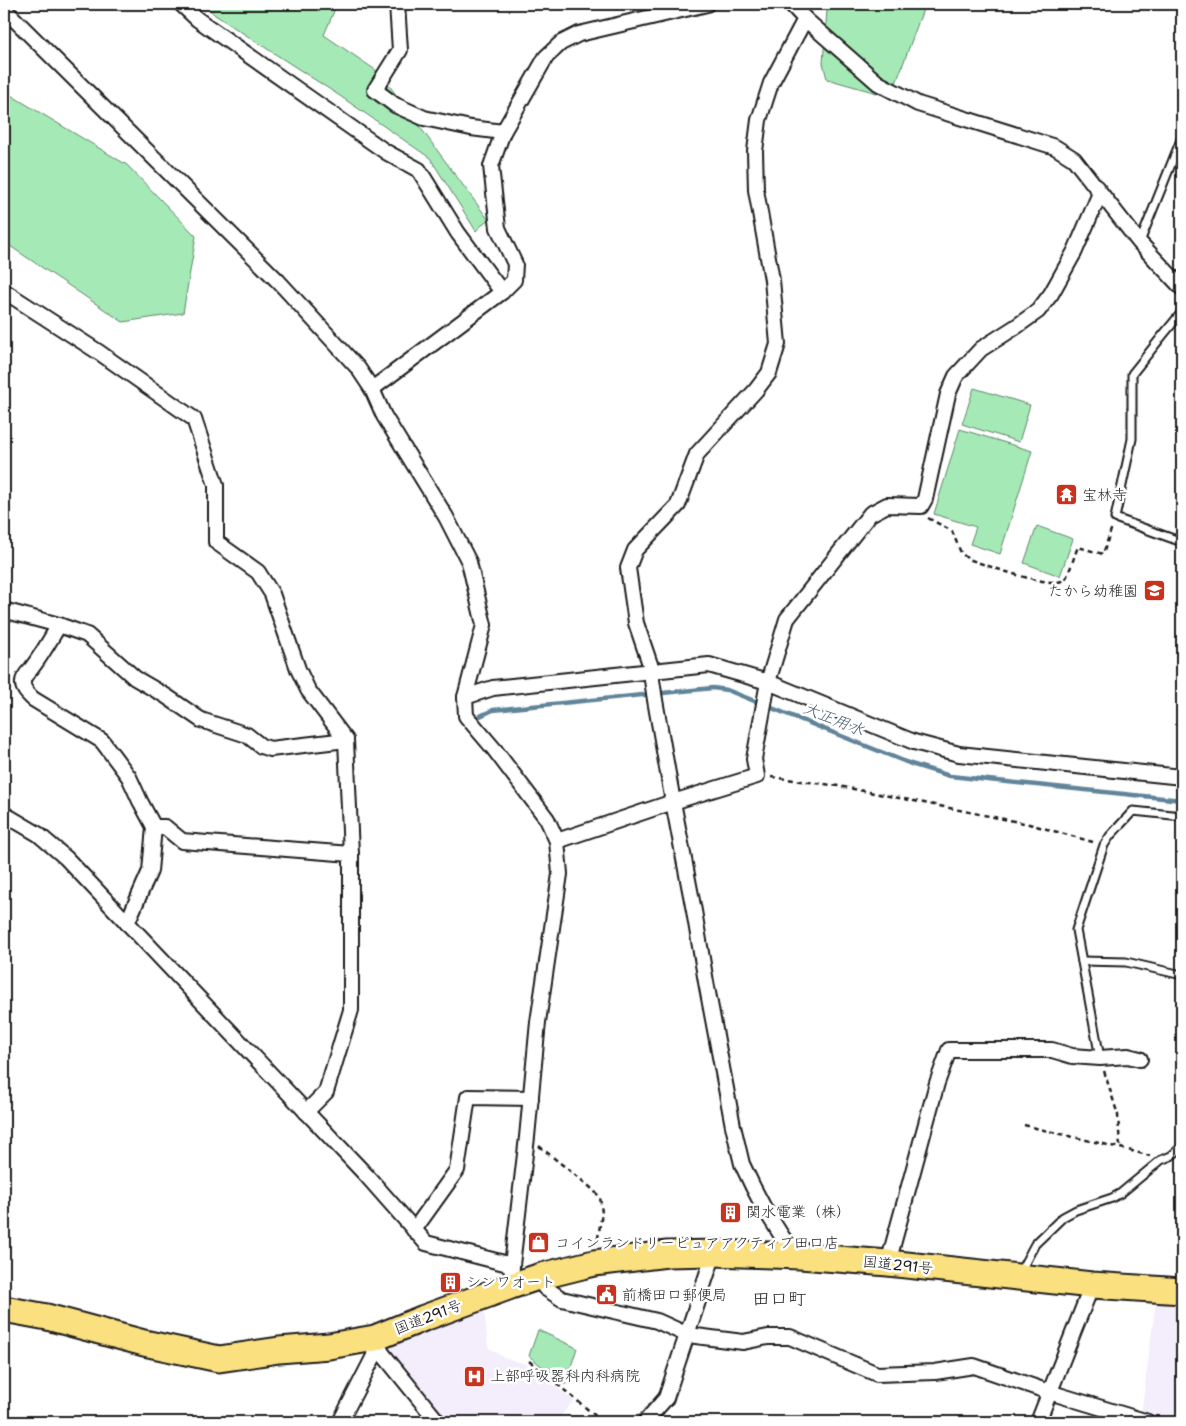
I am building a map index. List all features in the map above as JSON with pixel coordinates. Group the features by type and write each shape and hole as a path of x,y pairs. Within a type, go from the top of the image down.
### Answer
{"highway":[{"name":"国道291号","path":"4,1309 47,1317 144,1343 219,1359 279,1350 329,1346 375,1338 424,1318 511,1275 538,1277 594,1263 667,1254 714,1253 800,1256 1182,1291"}],"street":[{"path":"181,4 197,19 386,152 419,170 458,233 502,292"},
{"path":"397,4 400,50 376,90 395,105 424,118 471,128 504,132"},
{"path":"372,389 502,292 514,280 515,264 498,228 491,166 504,132 546,57 561,43 579,34 707,4"},
{"path":"791,4 805,19 878,83 918,104 1055,147 1074,159 1139,242 1182,288"},
{"path":"4,9 279,282 358,368 372,389 384,416 446,517 469,562 484,625 466,697 466,716 494,749 547,819 557,841 560,874 538,1022 511,1275 426,1244 367,1176 66,858 38,834 4,814"},
{"path":"800,1256 783,1238 764,1208 742,1164 732,1126 652,676 636,624 628,568 635,550 678,505 697,454 756,390 769,373 778,344 772,280 756,190 755,151 759,120 771,83 805,19"},
{"path":"557,841 757,776 754,758 768,682 786,619 870,514 886,505 921,506 925,499 948,394 956,376 981,349 1038,311 1075,251 1100,193"},
{"path":"4,291 100,352 194,419 216,485 216,542 258,572 272,594 298,669 308,690 346,740 351,854 352,1010 326,1092 306,1112"},
{"path":"4,608 7,611 59,625 87,635 135,678 201,720 247,735 261,746 270,748 346,740"},
{"path":"59,625 39,659 25,676 23,688 32,698 102,740 130,777 154,827 150,871 127,923"},
{"path":"466,697 493,688 652,676 709,665 768,682 914,742 959,754 1182,777"},
{"path":"154,827 165,827 182,841 351,854"},
{"path":"888,1263 937,1083 949,1050 1052,1050 1072,1056 1100,1058 1128,1056 1140,1059"},
{"path":"414,1230 457,1170 468,1097 531,1098"},
{"path":"645,1422 666,1398 714,1253"},
{"path":"538,1277 545,1288 562,1299 657,1321 688,1335 743,1342 768,1336 790,1337 877,1374 935,1372 974,1366 1049,1392 1148,1422"},
{"path":"1038,1422 1092,1284"},
{"path":"340,1422 374,1356 375,1338"},
{"path":"375,1338 382,1353 438,1422"}],"lane":[{"path":"1139,242 1182,137"},
{"path":"1182,312 1132,374 1132,439 1115,518 1182,542"},
{"path":"1100,1058 1076,930 1104,845 1133,811 1182,816"},
{"path":"1082,961 1126,962 1182,975"},
{"path":"1017,1277 1035,1244 1063,1217 1076,1210 1112,1198 1161,1160 1171,1156 1182,1147"}],"path":[{"path":"921,506 926,517 952,531 961,553 968,559 1034,580 1051,582 1060,582 1065,579 1078,547 1103,554 1115,518"},
{"path":"757,776 838,786 1029,824 1104,845"},
{"path":"1100,1058 1118,1115 1120,1147"},
{"path":"1024,1126 1120,1147 1161,1160"},
{"path":"527,1137 600,1197 602,1213 594,1263"},
{"path":"529,1361 603,1422"}],"shaded area":[{"path":"1156,1301 1182,1303 1182,1422 1165,1422 1141,1415"},
{"name":"上部呼吸器科内科病院","path":"484,1307 488,1347 505,1358 526,1364 574,1401 555,1422 445,1422 385,1347"}],"green space":[{"path":"204,4 337,4 324,35 380,73 488,219 476,231 430,158 340,96 215,15"},
{"path":"829,4 925,4 891,97 827,79 823,63"},
{"path":"4,91 127,165 196,236 183,313 123,322 4,242"},
{"path":"974,388 1030,405 1019,442 962,424"},
{"path":"960,429 1032,451 1000,554 970,544 976,527 934,514"},
{"path":"1037,526 1073,539 1060,576 1024,563"},
{"path":"538,1330 577,1348 565,1385 529,1356"},
{"path":"677,1416 727,1422 667,1422"}],"waterway":[{"name":"大正用水","path":"478,717 493,710 713,688 727,690 911,764 950,776 1182,800"}],"place":[{"name":"宝林寺","path":"1066,495"},
{"name":"たから幼稚園","path":"1154,591"},
{"name":"関水電業（株）","path":"730,1212"},
{"name":"コインランドリーピュアアクティブ田口店","path":"539,1243"},
{"name":"シンワオート","path":"450,1282"},
{"name":"前橋田口郵便局","path":"606,1295"},
{"name":"上部呼吸器科内科病院","path":"474,1376"}],"district":[{"name":"田口町","path":"779,1299"}]}
